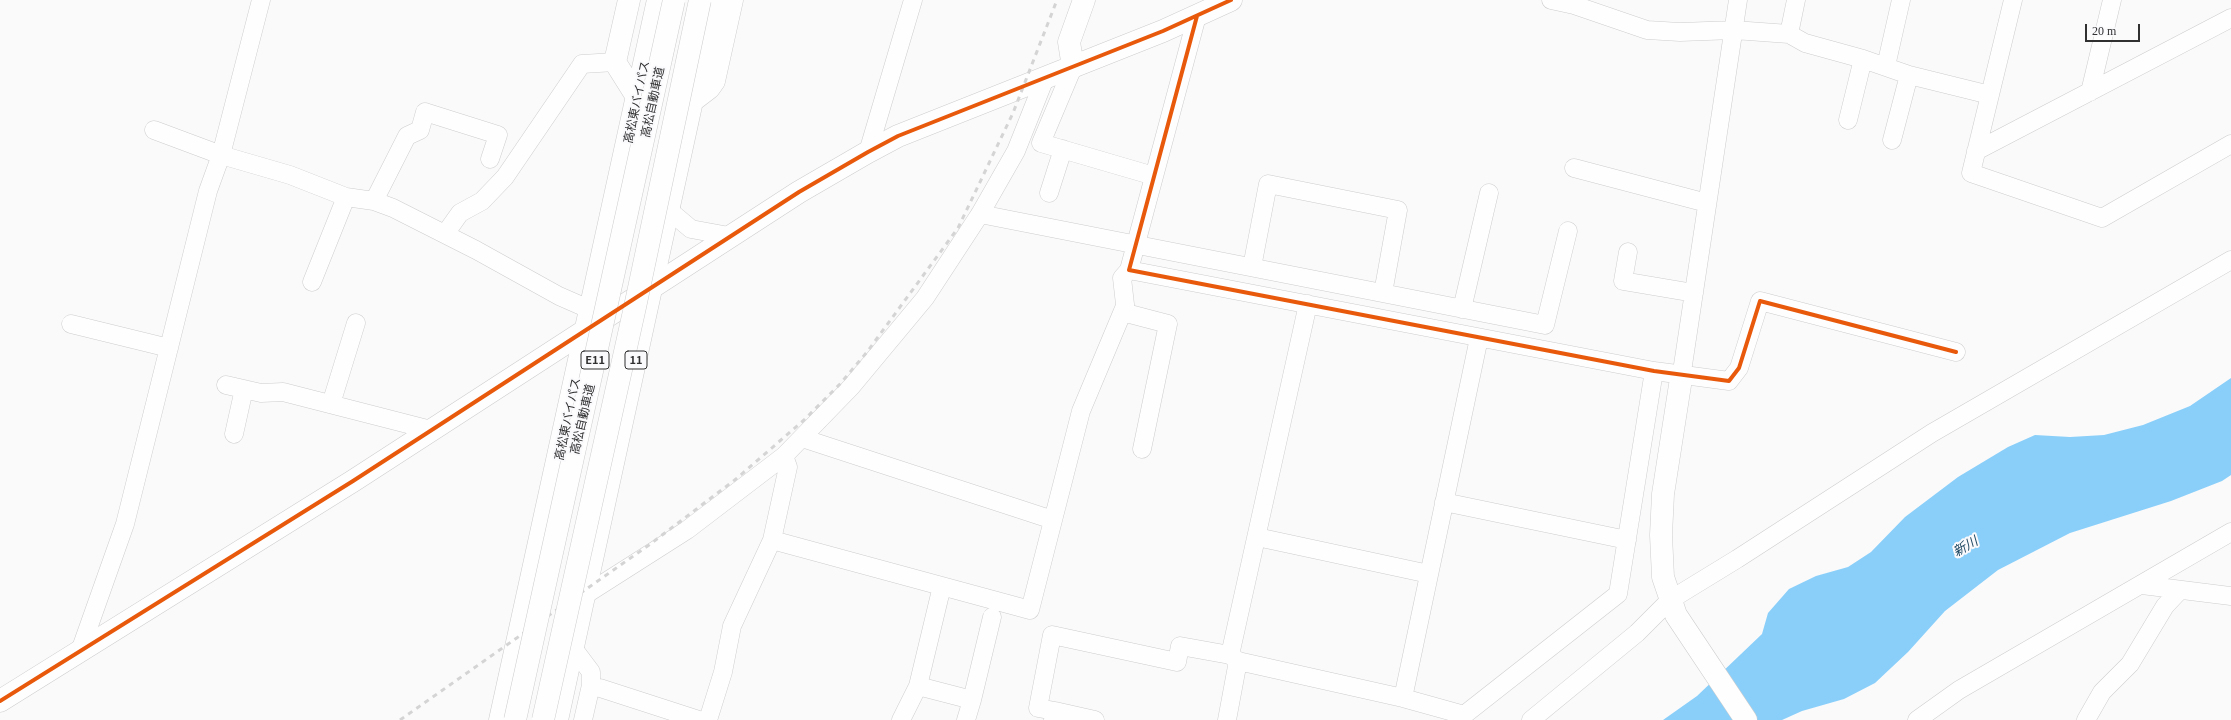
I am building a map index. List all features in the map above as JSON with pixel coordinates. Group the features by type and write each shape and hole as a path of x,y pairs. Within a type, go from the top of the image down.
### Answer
{"main road":[{"path":"628,0 615,62 637,97"},
{"name":"高松東バイパス","path":"500,720 658,0"},
{"name":"高松自動車道","path":"515,720 674,0"},
{"name":"E11","path":"543,720 635,307 700,0"},
{"name":"11","path":"557,720 714,0"},
{"path":"692,101 709,88 714,81 732,0"},
{"path":"1073,67 1069,42 1084,0"},
{"path":"0,701 353,481 431,430 589,319 652,286 799,192 868,152 898,136 1073,67 1197,16 1231,0"},
{"path":"1680,381 1663,494 1661,528 1663,577 1673,608 1746,720"}],"street":[{"path":"80,651 125,524 208,190 221,155 261,0"},
{"path":"868,152 913,0"},
{"path":"1551,0 1574,4 1647,30 1680,32 1734,30 1789,34 1806,43 1886,66 1909,75 1990,95"},
{"path":"1680,381 1738,0"},
{"path":"1789,34 1796,0"},
{"path":"1886,66 1901,0"},
{"path":"2013,0 1971,174 2102,218 2231,144"},
{"path":"2090,92 2112,0"},
{"path":"1142,449 1168,324 1126,313 1122,278 1129,270 1197,16"},
{"path":"1976,151 2231,18"},
{"path":"1848,120 1863,59"},
{"path":"445,234 460,213 482,201 505,177 582,64 615,62"},
{"path":"1073,67 1041,143 1154,176"},
{"path":"1892,140 1909,75"},
{"path":"585,595 687,530 784,456 855,382 925,298 980,214 1016,151 1045,78"},
{"path":"374,200 407,136 420,130 425,112 498,135 490,160"},
{"path":"154,130 221,155 290,175 346,197 374,200 445,234 559,296 589,319"},
{"path":"1049,193 1063,149"},
{"path":"1574,168 1707,203"},
{"path":"1252,267 1268,184 1275,185 1398,210 1383,293"},
{"path":"1462,309 1489,193"},
{"path":"312,282 346,197"},
{"path":"670,202 672,213 690,228 729,236"},
{"path":"980,214 1545,325 1568,230"},
{"path":"1628,252 1623,281 1694,293"},
{"path":"1531,720 1637,633 1673,608 1737,559 1932,433 2231,260"},
{"path":"1129,270 1654,372 1680,381 1728,382 1739,368 1760,301 1956,352"},
{"path":"1227,720 1234,658 1257,537 1308,304"},
{"path":"772,540 1030,610 1081,411 1125,306"},
{"path":"331,404 356,323"},
{"path":"71,324 169,348"},
{"path":"1403,698 1479,338"},
{"path":"1095,720 1054,716 1038,708 1052,635 1177,662 1180,646 1403,698 1462,717 1618,594 1654,372"},
{"path":"226,385 261,393 283,392 431,430"},
{"path":"234,434 244,389"},
{"path":"802,438 1053,520"},
{"path":"708,720 722,672 732,626 772,540 788,467 784,456"},
{"path":"1444,502 1627,540"},
{"path":"1917,720 1959,690 2231,532"},
{"path":"1257,537 1429,574"},
{"path":"2142,585 2231,596"},
{"path":"901,720 918,686 942,586"},
{"path":"2086,720 2102,692 2130,664 2165,606 2180,590"},
{"path":"966,720 992,617"},
{"path":"573,648 591,672 591,685 583,720"},
{"path":"918,686 972,700"},
{"path":"600,688 699,720"}],"water":[{"name":"新川","path":"2231,378 2231,475 2222,481 2171,501 2070,533 1998,570 1945,611 1908,652 1875,683 1844,699 1802,711 1782,720 1663,720 1697,696 1762,634 1768,613 1789,589 1816,576 1848,567 1871,552 1905,517 1958,477 2008,447 2035,435 2070,437 2104,435 2143,425 2190,406"}],"railway":[{"path":"400,720 649,545 736,479 804,420 840,384 867,352 958,228 1013,113 1057,0"}],"cycle path":[{"path":"0,701 353,481 799,192 868,152 898,136 1163,31 1231,0"},
{"path":"1197,16 1129,270 1654,371 1729,381 1739,368 1760,301 1956,352"}]}
